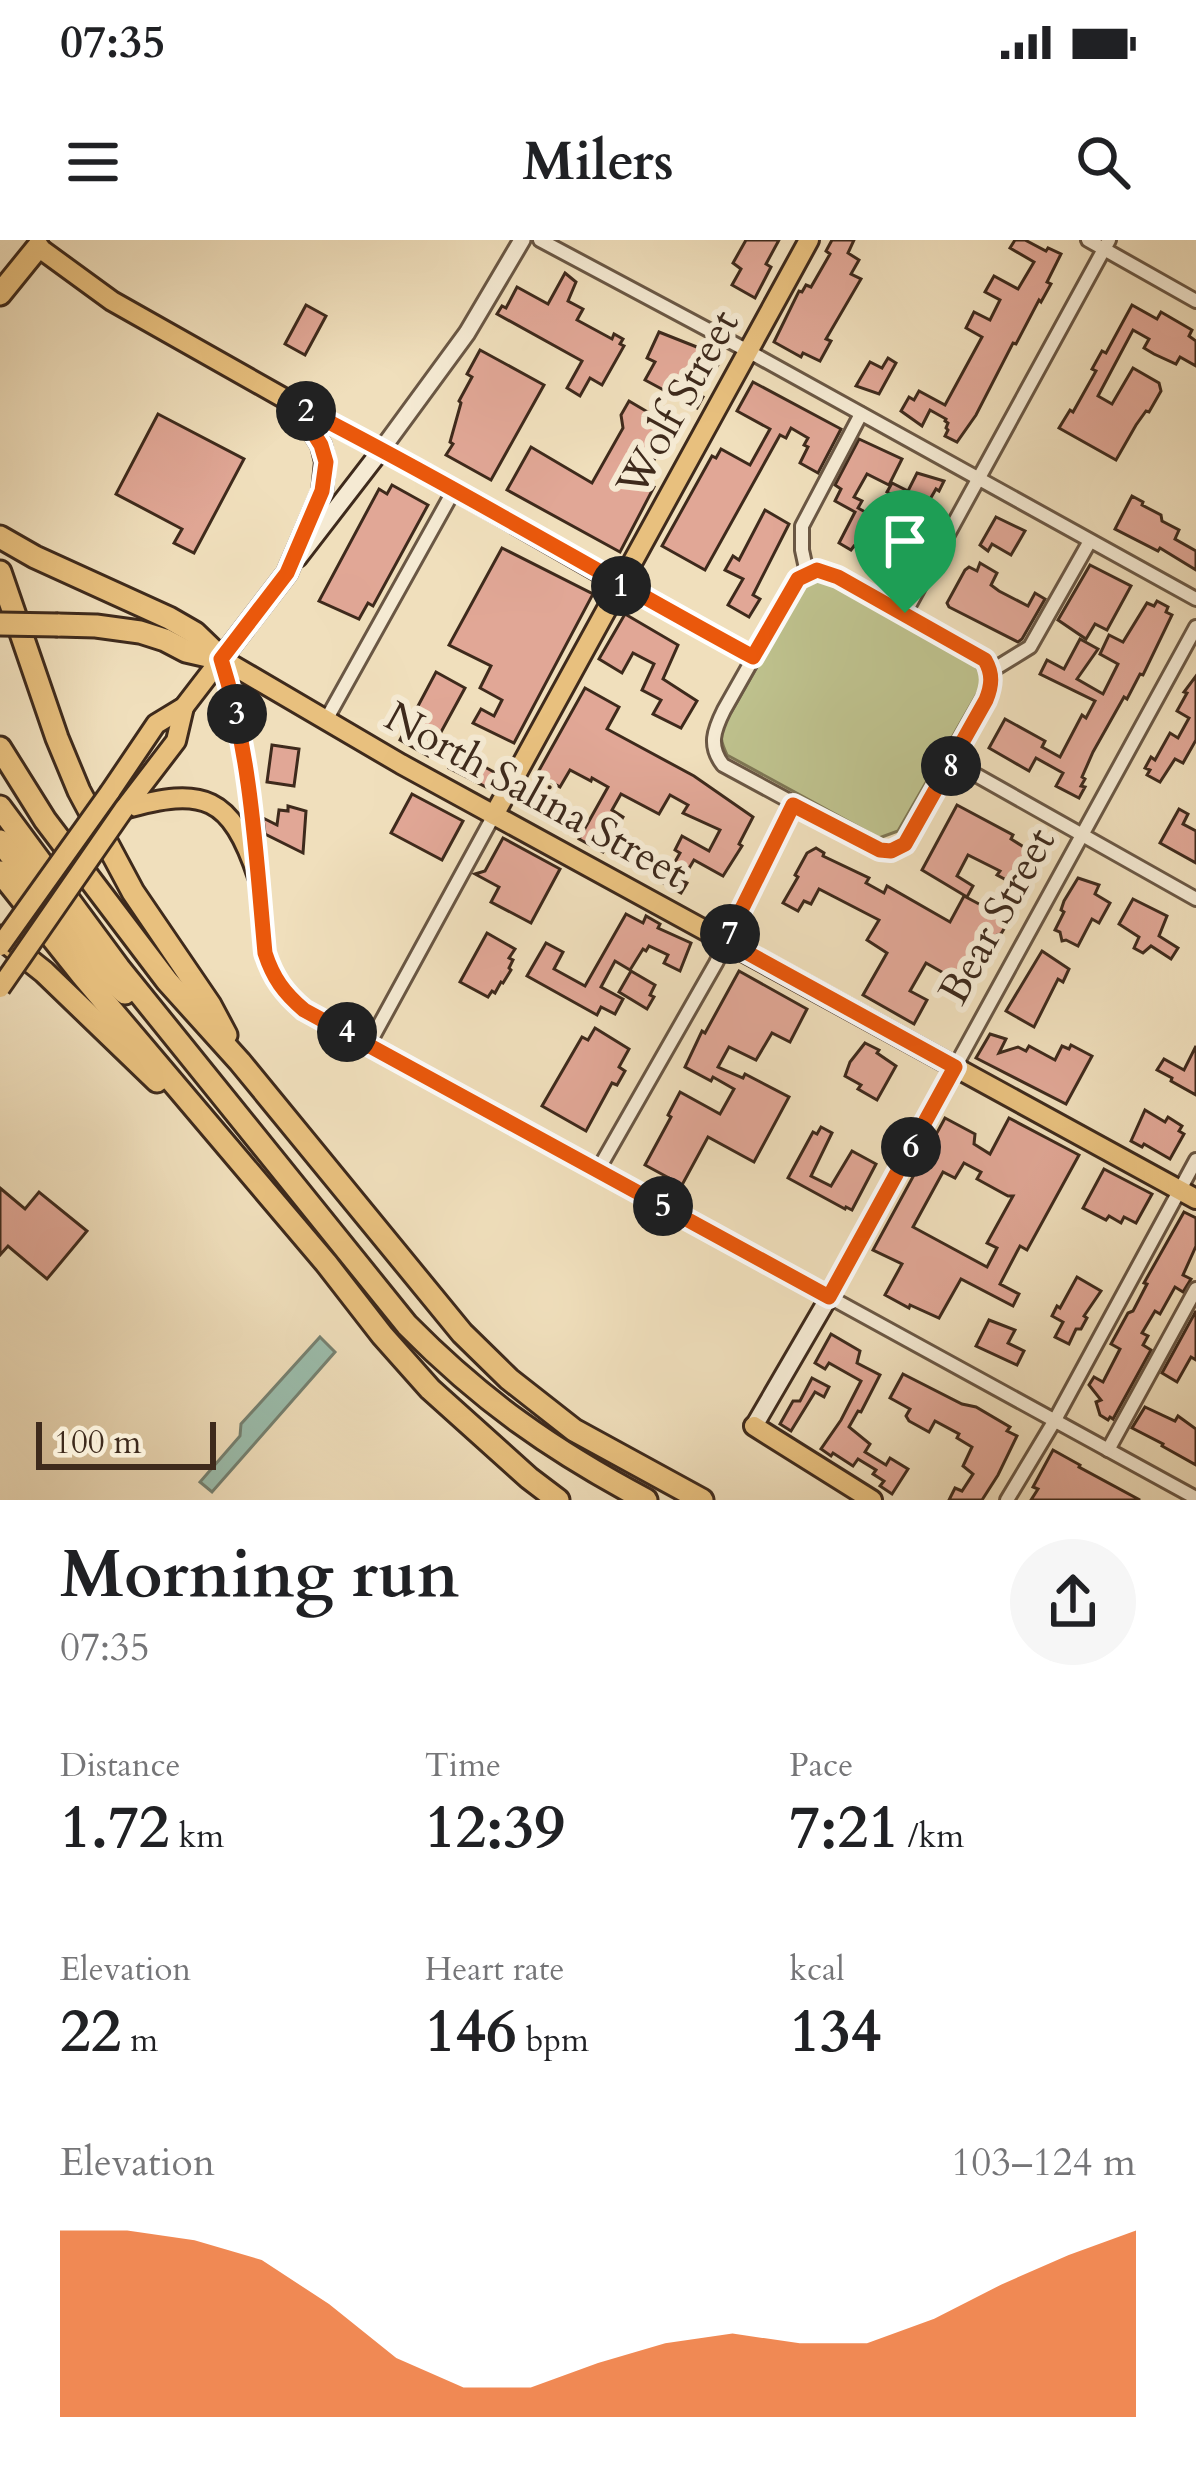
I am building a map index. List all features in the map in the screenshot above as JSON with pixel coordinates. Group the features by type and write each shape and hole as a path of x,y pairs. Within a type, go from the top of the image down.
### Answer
{"highway":[{"path":"0,294 36,242"},
{"path":"0,537 169,618 195,633 221,659"},
{"path":"1,573 79,790 133,892 210,1005 240,1062"},
{"path":"0,624 140,632 185,651 221,659"},
{"path":"0,748 45,820 167,981 240,1062 462,1334 574,1430 702,1500"},
{"path":"0,807 119,968 407,1325 444,1363 529,1432 646,1500"},
{"path":"0,841 78,946 172,1034"},
{"path":"0,872 382,1335 430,1389 558,1500"},
{"path":"0,941 44,972 236,1156"}],"main road":[{"name":"Wolf Street","path":"494,815 809,240"},
{"path":"36,242 112,301 620,585"},
{"path":"287,573 326,478 321,445 296,405"},
{"path":"0,941 156,724 184,707 382,449"},
{"name":"North Salina Street","path":"221,659 494,815 1188,1194"},
{"path":"0,988 176,741 184,707"},
{"path":"124,809 162,798 200,800 236,824 258,877"},
{"name":"Bear Street","path":"754,1426 955,1067"},
{"path":"754,1426 872,1500"}],"street":[{"path":"382,449 467,333 522,240"},
{"path":"540,240 1196,599"},
{"path":"1088,240 1107,244 1196,301"},
{"path":"905,613 1107,244"},
{"path":"807,573 802,526 860,414"},
{"path":"326,720 454,490"},
{"path":"991,671 1030,647 1090,541"},
{"path":"817,570 838,577 905,613 978,654 991,671 992,687 911,837 891,851 880,850 723,765 716,755 714,730 787,596 807,573 817,570"},
{"path":"620,585 753,657"},
{"name":"Bear Street","path":"955,1067 1196,627"},
{"path":"221,659 236,706 265,953 284,992 304,1010 1196,1498"},
{"path":"953,762 1196,899"},
{"path":"598,1170 726,941 793,805"},
{"name":"Wolf Street","path":"369,1044 494,815"},
{"path":"1007,1500 1188,1194 1196,1160"},
{"path":"1108,1450 1196,1288"}],"green space":[{"path":"819,578 972,659 981,675 981,687 898,831 879,838 727,755 722,743 725,723 805,583"}],"shaded area":[{"path":"320,1337 335,1352 212,1492 200,1482 240,1436 241,1424"}],"building":[{"path":"746,240 779,240 755,298 732,285 741,269 733,263"},
{"path":"832,240 854,240 848,253 859,260 851,274 861,279 826,339 831,341 820,361 774,342 799,291 811,287 830,254 826,251"},
{"path":"1015,240 1061,254 1047,282 1051,284 957,442 945,436 946,419 930,410 922,426 901,411 919,391 945,405 982,337 966,328 974,312 990,320 1000,300 985,292 994,276 1018,289 1034,262 1010,248"},
{"path":"565,273 576,282 568,301 583,309 577,320 612,339 614,334 623,339 620,344 624,346 602,385 590,378 580,396 567,388 582,361 497,314 502,306 506,308 517,287 548,304"},
{"path":"306,305 326,316 305,355 285,344"},
{"path":"1132,305 1157,319 1161,312 1192,330 1189,336 1196,341 1196,366 1180,357 1176,364 1154,354 1144,348 1149,339 1133,330 1098,396 1112,404 1133,368 1159,383 1161,391 1116,460 1059,428 1073,412 1096,371 1092,369"},
{"path":"659,332 717,355 720,361 710,380 705,378 697,408 645,380 655,362 647,358"},
{"path":"480,350 544,385 491,480 446,455 453,444 459,401 472,377 467,374"},
{"path":"888,358 896,363 879,394 856,386 870,362 882,368"},
{"path":"753,382 841,429 818,473 800,463 808,438 791,428 786,438 780,435 705,570 662,546 712,456 716,458 721,449 750,465 770,429 737,411"},
{"path":"629,401 673,427 642,481 654,487 620,552 507,490 531,447 592,483 623,428 621,415"},
{"path":"158,414 244,459 194,553 174,543 182,529 116,494"},
{"path":"859,439 902,459 889,485 867,474 854,497 862,501 858,508 883,522 875,536 899,552 894,561 897,571 854,546 851,550 839,543 855,512 835,501 841,489 835,485"},
{"path":"917,473 944,481 915,525 886,515 896,497 887,492 892,483 908,491"},
{"path":"392,485 428,505 373,606 368,603 359,619 319,601 379,489 387,494"},
{"path":"1132,496 1179,530 1175,539 1196,551 1196,570 1115,529"},
{"path":"765,510 789,524 753,595 760,599 749,617 728,605 743,579 725,570 733,556 739,560"},
{"path":"996,517 1025,531 1011,555 992,544 988,551 980,545"},
{"path":"502,548 593,594 514,743 473,723 481,709 494,716 502,700 480,688 491,666 449,645"},
{"path":"980,563 997,573 991,585 999,591 1028,606 1035,593 1045,599 1018,642 947,603 965,570 977,571"},
{"path":"1090,565 1131,586 1107,630 1095,624 1086,639 1058,620"},
{"path":"1157,601 1172,615 1143,675 1124,697 1093,752 1079,798 1056,786 1063,773 1036,758 1029,771 989,748 1005,719 1045,741 1042,747 1060,757 1082,715 1086,718 1095,701 1040,674 1047,660 1064,669 1080,639 1098,649 1077,679 1103,694 1118,664 1100,654 1109,635 1123,642 1147,603 1154,606"},
{"path":"625,614 678,645 663,679 697,701 681,728 653,714 661,700 642,690 654,664 633,653 622,673 599,659"},
{"path":"436,672 465,688 428,756 400,740"},
{"path":"1196,676 1196,740 1183,763 1175,759 1160,782 1147,775 1150,770 1145,768 1170,733 1178,738 1189,718 1177,711"},
{"path":"585,688 619,707 607,729 694,776 753,817 723,876 694,860 682,880 687,883 681,893 663,883 680,853 675,850 682,836 709,851 720,830 683,813 688,805 670,795 659,814 621,794 612,810 623,817 603,852 579,839 608,787 570,770 560,787 537,774"},
{"path":"272,745 299,749 294,786 267,782"},
{"path":"457,752 494,772 486,787 449,768"},
{"path":"412,794 463,821 442,860 391,833"},
{"path":"957,805 1013,835 1011,839 1035,854 1014,884 968,855 957,876 973,886 967,897 922,870"},
{"path":"288,806 306,811 303,853 265,834 263,818 277,825 279,810 288,811"},
{"path":"1179,809 1188,814 1183,824 1196,831 1196,863 1160,843"},
{"path":"503,838 560,869 531,923 491,902 499,887 475,874 485,871"},
{"path":"816,848 869,878 866,883 884,893 887,886 950,922 964,896 1009,920 970,988 926,963 910,991 927,1000 914,1024 863,995 887,953 867,940 879,920 819,889 811,904 804,901 798,911 783,903 807,853"},
{"path":"1078,878 1099,885 1095,894 1110,903 1099,923 1092,919 1078,946 1062,941 1055,930"},
{"path":"1133,899 1167,916 1159,936 1178,948 1171,959 1151,946 1143,953 1134,948 1139,937 1119,924"},
{"path":"626,914 643,923 646,916 660,924 658,928 691,943 680,971 664,963 668,955 649,946 630,970 615,961 601,987 623,999 615,1014 601,1007 597,1015 527,976 546,943 563,952 554,969 585,986"},
{"path":"487,933 515,949 509,958 513,960 511,970 488,997 460,982"},
{"path":"1042,951 1069,969 1063,982 1058,979 1034,1027 1006,1011"},
{"path":"631,971 655,985 647,1009 619,992"},
{"path":"739,971 807,1009 790,1042 772,1033 756,1060 729,1047 718,1067 743,1078 745,1074 789,1097 754,1162 708,1137 682,1185 645,1165 680,1092 720,1114 734,1089 685,1067"},
{"path":"595,1028 629,1049 619,1067 625,1071 617,1085 612,1083 586,1131 542,1106 582,1037 588,1040"},
{"path":"990,1034 1006,1039 999,1053 1018,1047 1026,1051 1029,1046 1055,1060 1062,1046 1069,1049 1071,1045 1092,1056 1066,1104 976,1058"},
{"path":"865,1043 896,1066 877,1100 845,1076"},
{"path":"1196,1046 1196,1095 1157,1070 1164,1059 1184,1070"},
{"path":"1145,1110 1182,1126 1179,1131 1184,1134 1170,1159 1131,1141"},
{"path":"945,1118 975,1134 974,1144 990,1154 1009,1118 1079,1155 1027,1250 1020,1246 1000,1284 1019,1294 1013,1306 961,1279 939,1318 909,1308 885,1295 902,1264 873,1250","holes":["964,1163 981,1172 977,1179 1013,1196 987,1243 997,1248 987,1267 913,1227 943,1172 955,1178"]},
{"path":"821,1127 832,1133 811,1176 831,1186 852,1151 876,1164 852,1210 788,1178 813,1132 817,1134"},
{"path":"1104,1169 1152,1194 1136,1223 1124,1217 1121,1223 1109,1216 1106,1220 1083,1208"},
{"path":"0,1188 25,1209 39,1192 87,1231 47,1279 8,1246 0,1255"},
{"path":"1184,1212 1196,1218 1196,1246 1183,1275 1191,1279 1183,1292 1175,1287 1142,1333 1148,1336 1143,1345 1151,1350 1113,1419 1108,1420 1100,1415 1096,1402 1101,1400 1089,1385 1094,1377 1103,1382 1120,1349 1111,1344"},
{"path":"1077,1277 1101,1291 1069,1344 1055,1337 1063,1322 1052,1316"},
{"path":"1196,1311 1196,1360 1191,1357 1177,1382 1162,1373"},
{"path":"989,1320 1015,1330 1008,1343 1024,1351 1017,1365 976,1346"},
{"path":"831,1334 860,1351 857,1363 880,1375 849,1427 870,1444 865,1452 886,1465 890,1458 908,1469 892,1494 880,1486 884,1481 873,1474 876,1470 858,1459 853,1466 821,1449 861,1381 829,1363 825,1369 815,1363"},
{"path":"903,1374 976,1407 1017,1436 982,1500 949,1500 955,1488 962,1491 973,1474 963,1466 972,1447 935,1421 929,1432 909,1421 910,1409 890,1398"},
{"path":"812,1378 829,1387 824,1397 815,1392 791,1431 780,1424"},
{"path":"1145,1407 1175,1421 1178,1416 1196,1429 1196,1465 1132,1428"},
{"path":"1053,1450 1079,1467 1140,1500 1031,1500"}],"route":[{"path":"296,405 753,657 798,579 817,570 905,613 978,654 991,671 992,687 953,762 911,837 891,851 880,850 793,805 726,941 955,1067 829,1297 304,1010 272,974 265,953 236,706 221,659 287,573 326,478 321,445 296,405"}]}
